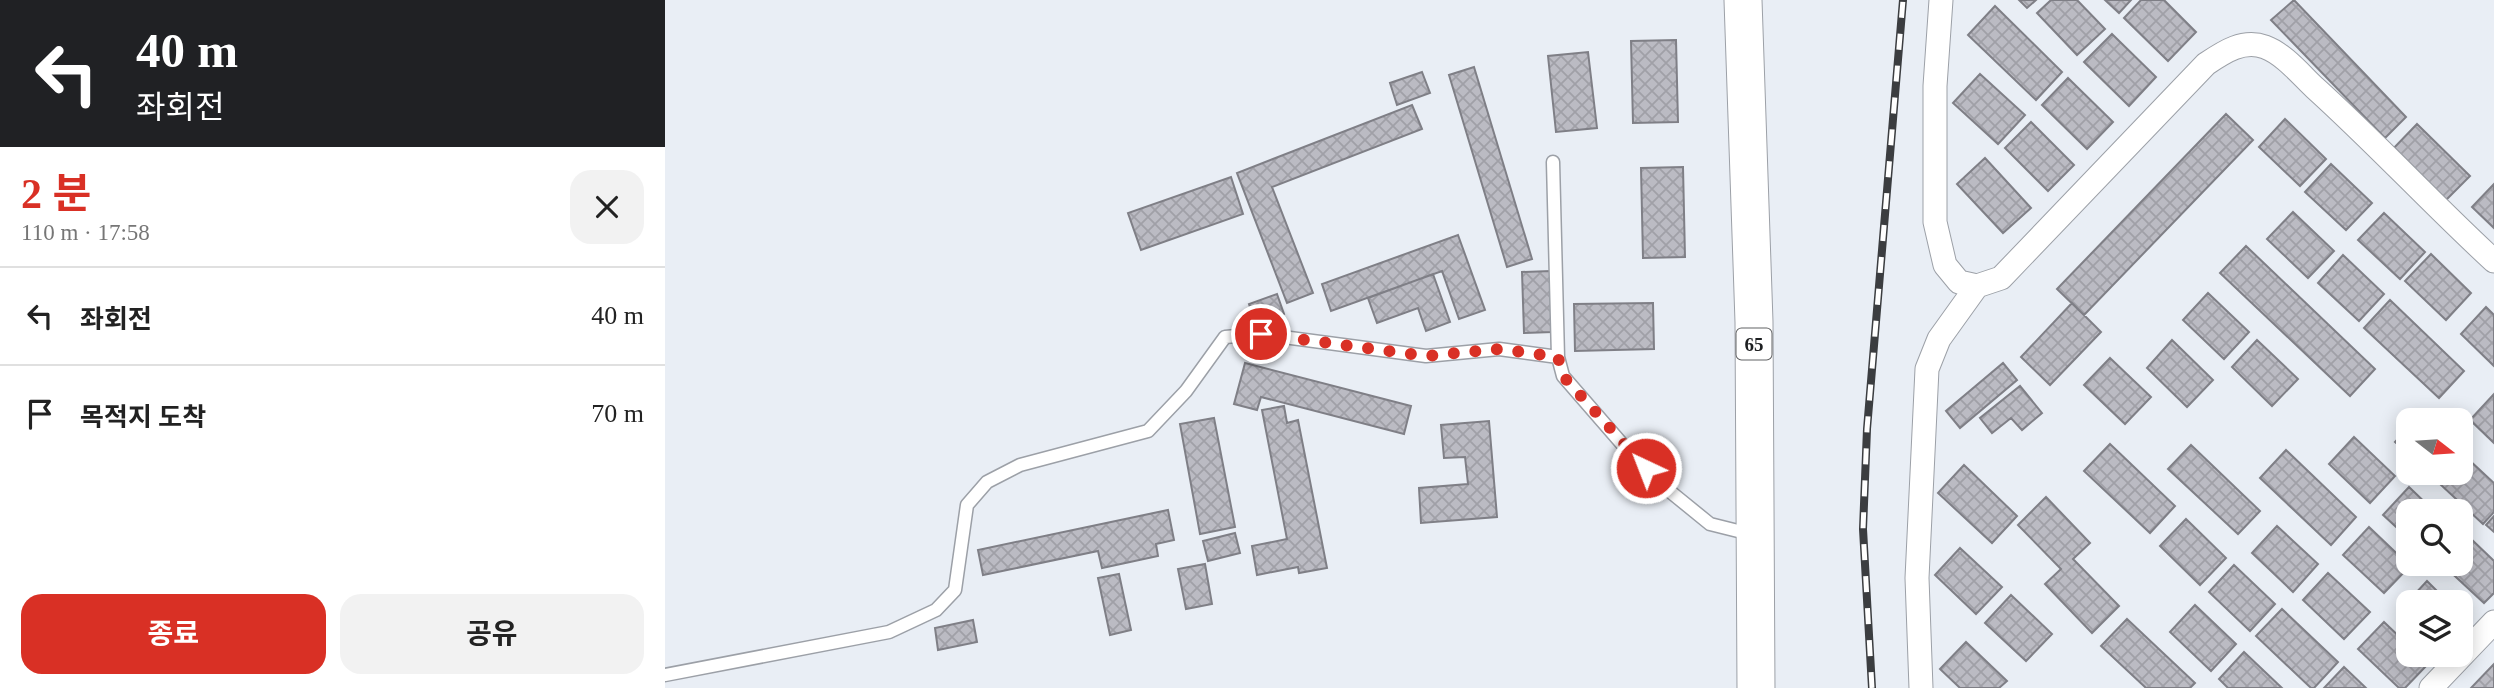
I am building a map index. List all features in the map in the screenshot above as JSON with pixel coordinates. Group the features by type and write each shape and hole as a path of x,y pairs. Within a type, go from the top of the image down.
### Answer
{"main road":[{"name":"65","path":"1743,0 1754,322 1756,688"}],"street":[{"path":"1941,0 1935,86 1935,222 1945,265 1959,282 1977,286 2001,278 2206,64 2225,51 2243,44 2266,47 2284,60 2494,261"},
{"path":"1921,688 1917,578 1927,369 1939,339 1977,286"},
{"path":"2431,688 2494,622"}],"lane":[{"path":"1553,162 1558,357 1563,376 1629,452 1662,485 1710,524 1754,535"},
{"path":"665,675 889,632 936,610 955,590 967,505 987,482 1020,465 1148,431 1186,391 1225,337 1261,334 1426,356 1499,349 1558,357"}],"building":[{"path":"2019,0 2036,0 2027,8"},
{"path":"2051,0 2077,0 2105,29 2077,55 2037,13"},
{"path":"2105,0 2131,0 2119,13"},
{"path":"2141,0 2164,0 2196,32 2168,61 2124,18"},
{"path":"2294,0 2406,117 2385,138 2271,20"},
{"path":"1995,6 2062,72 2036,100 1968,35"},
{"path":"2112,34 2156,77 2129,106 2084,62"},
{"path":"1676,40 1678,122 1633,123 1631,41"},
{"path":"1588,52 1597,128 1556,132 1548,56"},
{"path":"1474,67 1532,259 1507,267 1449,75"},
{"path":"1422,72 1430,93 1397,105 1390,83"},
{"path":"1980,74 2025,115 1998,144 1953,103"},
{"path":"2068,78 2113,122 2087,149 2042,105"},
{"path":"1412,105 1422,129 1272,187 1313,293 1287,303 1237,173"},
{"path":"2226,114 2253,140 2084,315 2057,289"},
{"path":"2285,119 2326,159 2300,186 2259,147"},
{"path":"2031,122 2074,165 2048,191 2005,148"},
{"path":"2417,124 2470,176 2442,204 2390,152"},
{"path":"1985,158 2031,208 2003,233 1957,184"},
{"path":"2331,164 2372,203 2346,230 2305,192"},
{"path":"1683,167 1685,257 1643,258 1641,168"},
{"path":"1231,177 1243,214 1141,250 1128,213"},
{"path":"2494,184 2494,228 2472,207"},
{"path":"2293,212 2334,251 2308,278 2267,239"},
{"path":"2384,213 2425,252 2400,279 2358,240"},
{"path":"1458,235 1485,310 1459,319 1442,271 1331,311 1322,284"},
{"path":"2246,246 2375,369 2350,396 2220,273"},
{"path":"2431,254 2471,293 2446,320 2405,281"},
{"path":"2343,255 2384,294 2359,321 2318,283"},
{"path":"1550,271 1552,332 1524,333 1522,272"},
{"path":"1433,274 1450,322 1426,331 1418,308 1377,323 1368,298"},
{"path":"2208,293 2249,332 2224,359 2183,320"},
{"path":"1277,294 1284,314 1256,324 1249,304"},
{"path":"2390,300 2464,371 2439,398 2364,328"},
{"path":"1653,303 1654,349 1575,351 1574,304"},
{"path":"2072,303 2101,332 2050,385 2021,357"},
{"path":"2486,307 2494,315 2494,366 2461,334"},
{"path":"2172,340 2213,380 2187,407 2147,368"},
{"path":"2257,340 2298,379 2272,406 2232,367"},
{"path":"2110,358 2151,397 2125,424 2084,385"},
{"path":"1245,363 1411,406 1404,434 1261,397 1257,410 1234,404"},
{"path":"2003,363 2017,380 1960,428 1946,411"},
{"path":"2020,386 2042,413 2022,430 2011,418 1992,433 1980,418"},
{"path":"2494,394 2494,443 2473,423 2473,417"},
{"path":"1284,406 1287,423 1298,420 1327,568 1299,573 1298,567 1257,575 1252,546 1287,539 1262,410"},
{"path":"1214,418 1235,527 1200,534 1180,424"},
{"path":"1489,421 1497,517 1421,523 1419,488 1468,484 1465,457 1444,458 1441,425"},
{"path":"2354,437 2395,476 2370,503 2329,464"},
{"path":"2110,444 2175,506 2150,533 2084,471"},
{"path":"2191,445 2260,511 2238,534 2168,469"},
{"path":"2286,450 2356,517 2331,545 2260,478"},
{"path":"2473,464 2494,483 2494,512 2483,524 2473,515 2473,499 2456,499 2441,485 2473,485"},
{"path":"1964,465 2017,516 1992,543 1938,493"},
{"path":"2409,487 2422,499 2398,499"},
{"path":"2046,497 2090,543 2073,559 2119,606 2092,633 2045,584 2061,569 2018,525"},
{"path":"2396,501 2396,527 2383,515"},
{"path":"1168,510 1174,540 1156,544 1158,556 1102,568 1098,551 983,575 978,550"},
{"path":"2494,516 2494,532 2486,525"},
{"path":"2186,519 2226,558 2200,585 2160,546"},
{"path":"2277,526 2318,564 2293,592 2252,553"},
{"path":"2369,527 2396,553 2396,576 2400,576 2384,593 2343,555"},
{"path":"1235,533 1240,553 1208,561 1203,541"},
{"path":"2473,541 2494,561 2494,593 2484,603 2455,576 2473,576"},
{"path":"1960,548 2002,587 1976,614 1935,575"},
{"path":"1205,564 1212,604 1186,609 1178,569"},
{"path":"2234,565 2275,604 2250,631 2209,592"},
{"path":"2328,573 2370,612 2344,639 2303,600"},
{"path":"1119,574 1131,630 1110,635 1098,578"},
{"path":"2427,581 2436,590 2419,590"},
{"path":"2011,595 2052,634 2026,661 1985,623"},
{"path":"2195,605 2236,644 2211,671 2170,632"},
{"path":"2282,609 2338,662 2314,688 2256,636"},
{"path":"2127,619 2195,683 2190,688 2146,688 2101,646"},
{"path":"973,620 977,642 938,650 935,628"},
{"path":"2384,622 2396,634 2396,667 2425,667 2405,688 2399,688 2358,649"},
{"path":"1966,642 2007,681 1999,688 1960,688 1940,669"},
{"path":"2244,652 2282,688 2228,688 2219,679"},
{"path":"2494,664 2494,688 2471,688"},
{"path":"2344,667 2366,688 2324,688"}],"railway":[{"path":"1872,688 1863,529 1867,429 1903,0"}],"route":[{"path":"1261,334 1426,356 1499,349 1558,357 1563,376 1646,468"}]}
